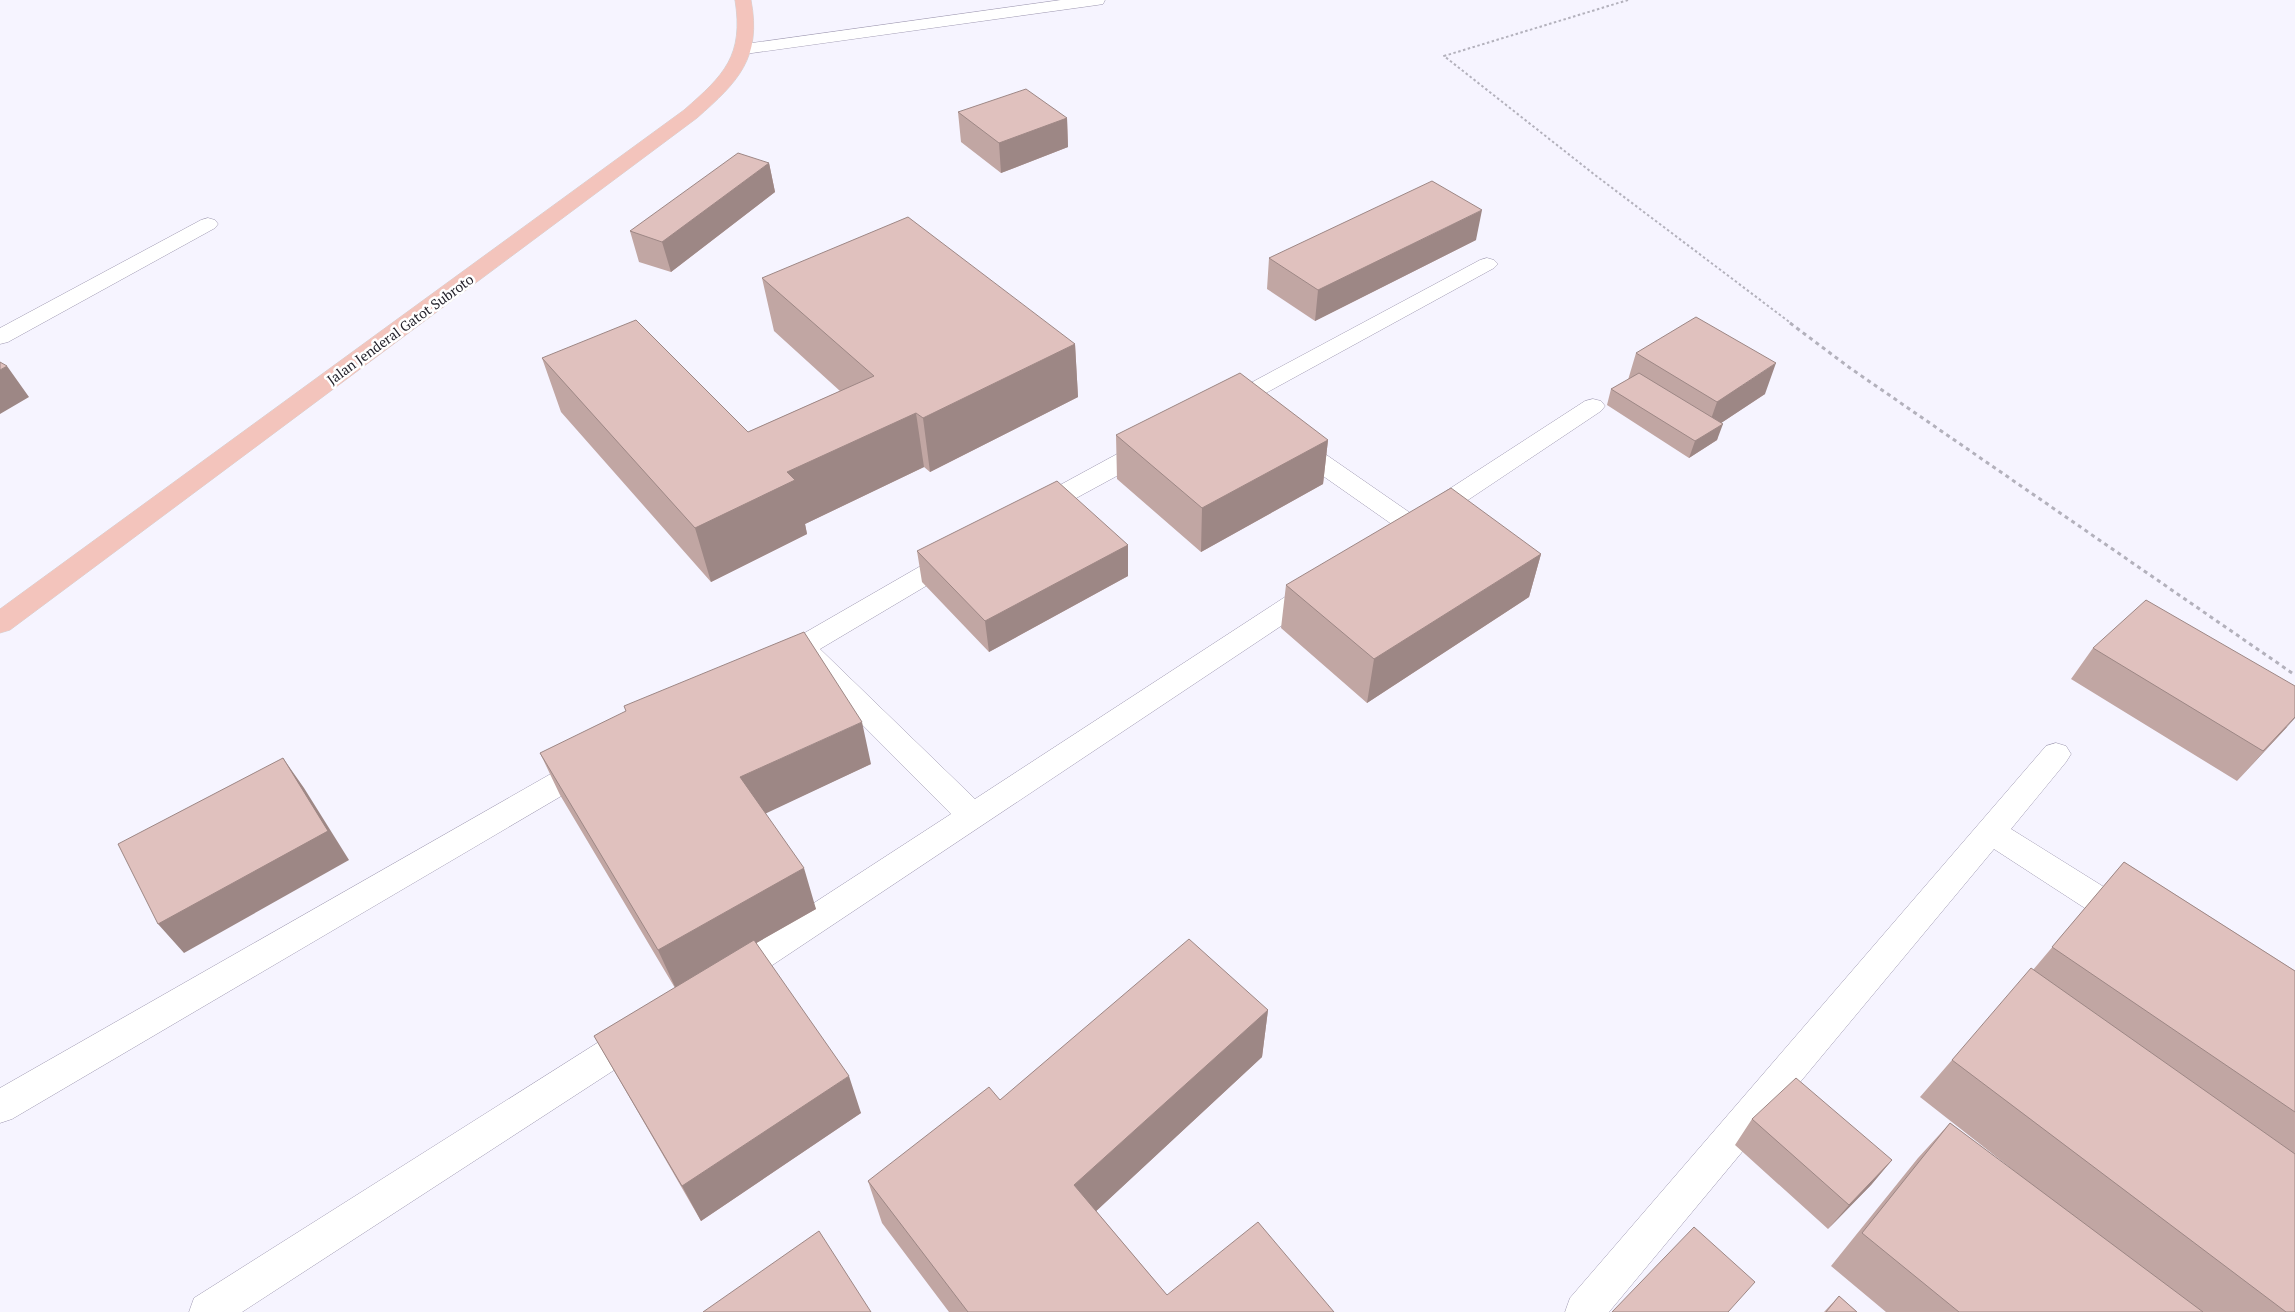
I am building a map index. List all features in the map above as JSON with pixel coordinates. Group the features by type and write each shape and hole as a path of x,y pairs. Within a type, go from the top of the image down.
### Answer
{"main road":[{"name":"Jalan Jenderal Gatot Subroto","path":"0,623 675,127 724,84 735,68 745,49 746,28 742,0"}],"street":[{"path":"745,49 1096,0"},
{"path":"0,337 208,224"},
{"path":"1199,420 1488,264"},
{"path":"1233,402 1412,526"},
{"path":"1387,542 1593,406"},
{"path":"1017,521 1173,435"},
{"path":"759,672 974,546"},
{"path":"713,986 1338,575"},
{"path":"802,648 972,816"},
{"path":"0,1107 613,753"},
{"path":"1584,1312 2056,754"},
{"path":"1991,832 2147,931"},
{"path":"208,1312 655,1025"}],"path":[{"path":"1629,0 1444,56 1594,175 1850,368 2295,675"}],"building":[{"path":"1026,89 1067,118 999,143 958,112"},
{"path":"738,153 769,163 662,242 630,231"},
{"path":"1432,181 1482,210 1318,290 1269,258"},
{"path":"908,217 1075,344 923,418 916,413 787,472 795,480 695,528 542,358 636,320 748,432 874,376 762,278"},
{"path":"1696,317 1776,363 1717,402 1636,353"},
{"path":"0,362 7,366 0,370"},
{"path":"1240,373 1328,440 1202,508 1116,435"},
{"path":"1639,373 1723,424 1695,441 1611,389"},
{"path":"1057,481 1128,545 985,621 917,551"},
{"path":"1451,488 1541,554 1374,659 1286,585"},
{"path":"2146,600 2295,686 2295,717 2263,751 2093,648"},
{"path":"804,632 862,722 740,777 804,868 658,950 540,753 626,711 624,706"},
{"path":"283,758 328,831 158,924 118,844"},
{"path":"2124,862 2295,971 2295,1112 2052,947"},
{"path":"1189,939 1268,1010 1074,1185 1167,1295 1258,1222 1334,1312 968,1312 868,1181 989,1087 1000,1100"},
{"path":"754,940 849,1076 682,1186 594,1036"},
{"path":"2031,968 2295,1154 2295,1312 2286,1312 1952,1060"},
{"path":"1796,1078 1892,1160 1849,1205 1752,1119"},
{"path":"1950,1123 2203,1312 1959,1312 1862,1233"},
{"path":"1694,1227 1755,1282 1728,1312 1612,1312"},
{"path":"819,1231 871,1312 703,1312"},
{"path":"1839,1296 1857,1312 1826,1312"}]}
